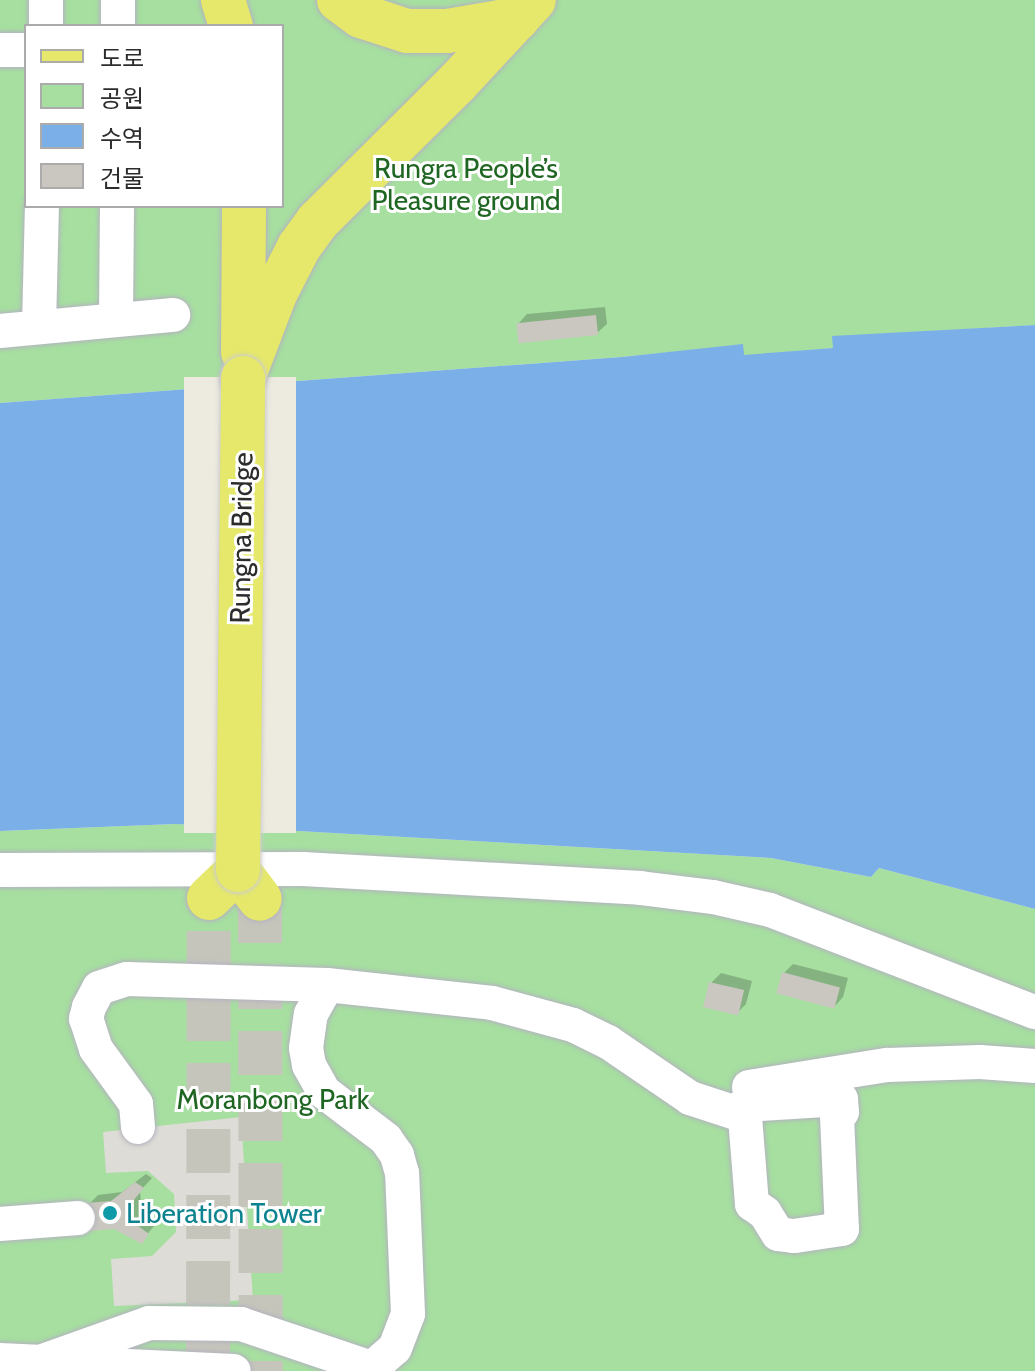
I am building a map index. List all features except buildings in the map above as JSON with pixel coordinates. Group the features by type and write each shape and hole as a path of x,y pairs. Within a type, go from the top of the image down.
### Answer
{"main road":[{"path":"223,0 230,24"},
{"path":"244,0 244,24"},
{"path":"339,0 361,16 407,31 447,31 525,10"},
{"path":"243,378 275,294 308,234 333,203 457,83 525,10"},
{"name":"Rungna Bridge","path":"236,889 244,208"}],"street":[{"path":"46,0 46,24"},
{"path":"118,0 118,24"},
{"path":"0,50 24,50"},
{"path":"39,327 42,208"},
{"path":"116,320 117,208"},
{"path":"0,331 173,315"},
{"path":"0,870 303,869 640,888 713,897 770,910 1035,1012"},
{"path":"138,1127 136,1104 96,1049 88,1031 89,1007 104,985 127,979 327,985 455,998 535,1013 608,1042 690,1098 745,1116"},
{"path":"40,1362 149,1323 241,1324 369,1370 402,1338 408,1314 402,1173 397,1155 386,1139 324,1092 309,1065 306,1048 311,1014 327,985"},
{"path":"690,1098 815,1074 887,1065 980,1062 1035,1066"},
{"path":"841,1099 842,1112 837,1116 842,1229 794,1236 778,1234 765,1213 752,1204 745,1116 744,1105 841,1099"},
{"path":"0,1224 78,1218"},
{"path":"0,1360 234,1371"}],"green space":[{"name":"Rungra People’s Pleasure ground","path":"0,0 1035,0 1035,325 833,337 834,348 743,356 742,345 622,357 0,403"},
{"name":"Moranbong Park","path":"175,824 771,858 871,877 879,868 1035,909 1035,1371 0,1371 0,831"}],"shaded area":[{"path":"241,1117 253,1300 114,1306 111,1259 152,1256 176,1232 174,1194 148,1171 106,1173 103,1132"}],"water":[{"path":"1035,325 1035,909 879,868 871,877 771,858 175,824 0,831 0,403 622,357 743,344 744,355 833,348 832,336"}],"pier":[{"path":"184,377 296,377 296,833 184,833"}],"tunnel":[{"path":"208,1371 209,898"},
{"path":"260,899 261,1371"}],"place":[{"name":"Liberation Tower","path":"110,1213"}]}
